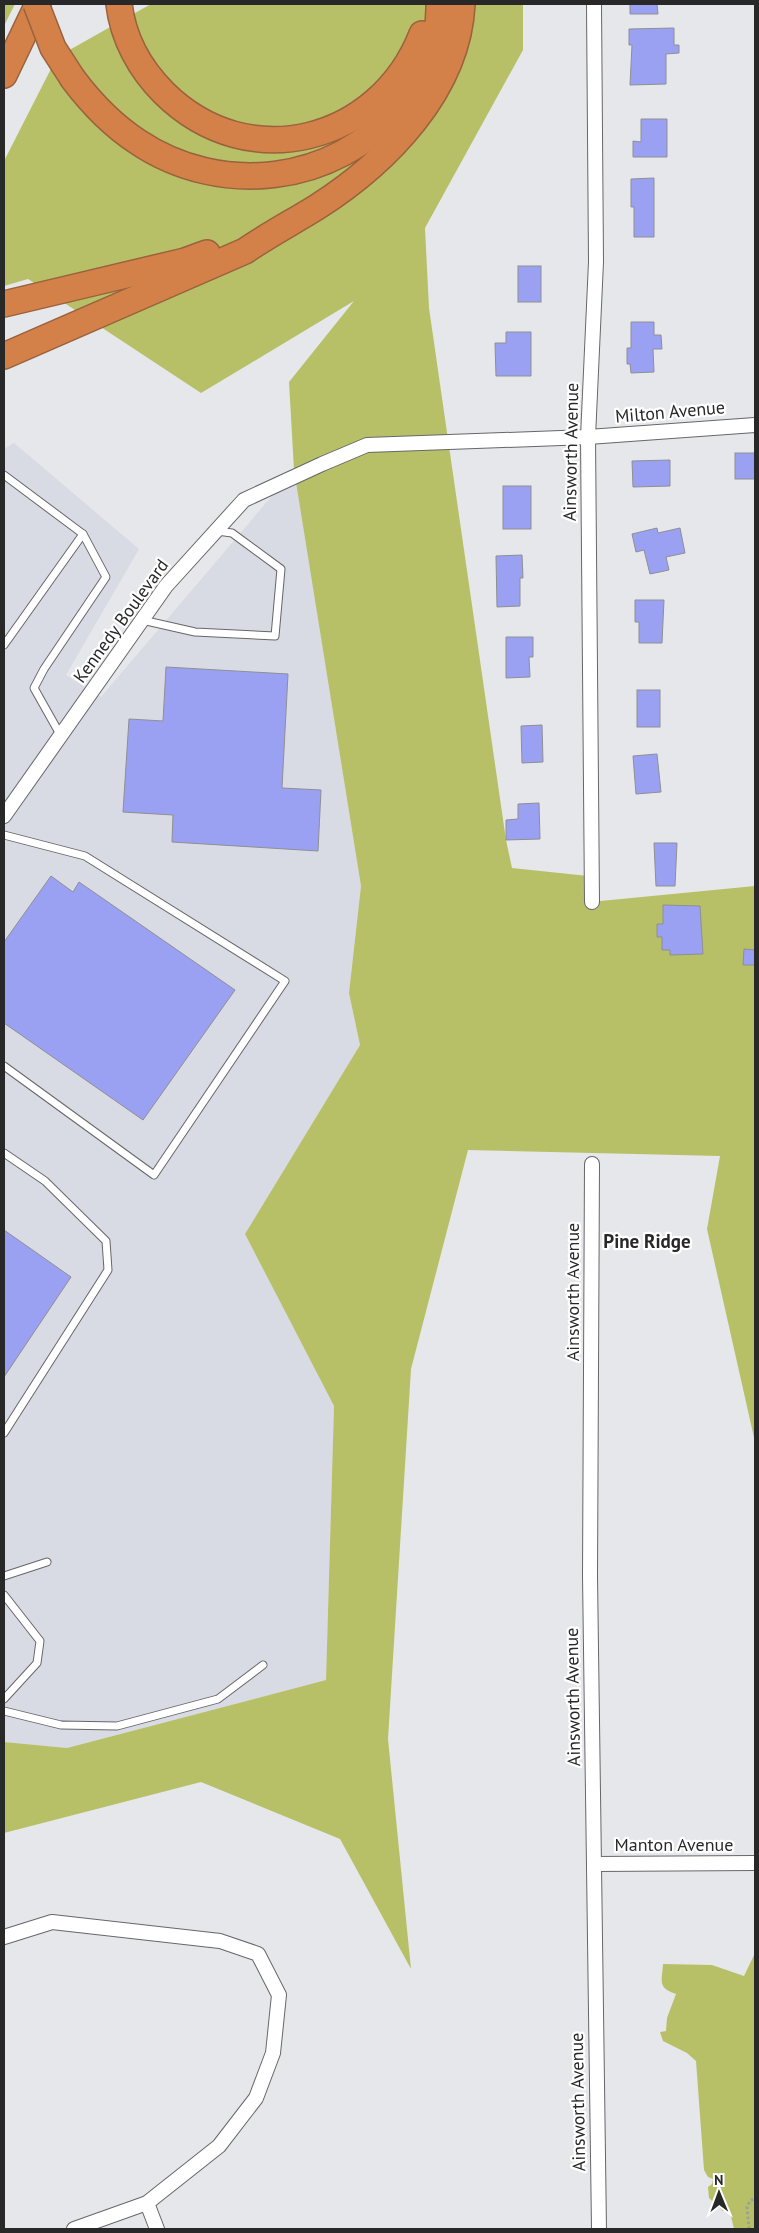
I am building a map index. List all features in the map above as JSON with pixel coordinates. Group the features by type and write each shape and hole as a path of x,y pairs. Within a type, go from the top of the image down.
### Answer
{"highway":[{"path":"4,75 37,4"},
{"path":"37,4 53,48 73,79 91,102 137,142 167,158 199,168 232,175 265,176 295,172 326,162 359,145 391,118 413,90 430,57 440,25 439,4"},
{"path":"119,4 121,20 132,51 150,80 175,104 204,123 241,137 277,140 312,135 346,123 376,102 398,78 416,50 434,4"},
{"path":"4,356 245,252 271,233 316,208 346,187 369,168 416,117 436,91 450,61 458,37 462,4"},
{"path":"4,304 185,260 271,233"}],"street":[{"name":"Ainsworth Avenue","path":"592,902 588,437 596,262 594,4"},
{"name":"Milton Avenue","path":"588,437 755,425"},
{"name":"Kennedy Boulevard","path":"4,816 166,586 244,500 367,445 588,437"},
{"name":"Ainsworth Avenue","path":"592,1164 590,1576 599,2229"},
{"name":"Manton Avenue","path":"594,1864 755,1863"},
{"path":"4,1937 52,1922 220,1941 258,1954 279,1995 273,2053 256,2098 219,2146 147,2203 74,2229"},
{"path":"147,2203 157,2229"}],"lane":[{"path":"4,475 83,534 106,577 44,669 34,688 61,736"},
{"path":"142,620 195,632 275,636 281,568 232,533 217,531"},
{"path":"4,645 83,534"},
{"path":"4,834 85,856 285,981 154,1175 4,1066"},
{"path":"4,1153 45,1181 106,1241 108,1270 4,1433"},
{"path":"4,1576 47,1562"},
{"path":"4,1595 40,1641 37,1663 4,1699"},
{"path":"4,1711 61,1725 117,1726 218,1699 263,1665"}],"path":[{"path":"749,2229 747,2207 750,2201 755,2198"}],"shaded area":[{"path":"14,443 139,549 66,675 101,697 294,470 361,886 349,993 360,1045 245,1234 334,1406 326,1680 67,1748 4,1742 4,449"}],"green space":[{"path":"4,4 15,4 4,26"},
{"path":"151,4 523,4 523,50 425,228 429,308 506,840 512,868 588,876 590,902 755,886 755,1442 707,1229 720,1156 468,1150 411,1369 388,1739 411,1969 340,1839 201,1782 4,1833 4,1742 67,1748 326,1680 334,1406 245,1234 360,1045 349,993 361,886 294,470 289,382 354,301 201,393 28,279 4,286 4,161 57,57"},
{"path":"755,1953 755,2229 734,2229 729,2208 723,2211 709,2198 708,2187 712,2184 713,2179 708,2177 704,2170 696,2061 687,2053 663,2041 660,2032 666,2031 667,2018 676,1994 663,1986 662,1975 663,1964 712,1965 744,1976"}],"building":[{"path":"630,4 657,4 658,14 630,14"},
{"path":"674,28 674,45 679,45 679,53 666,54 666,84 630,85 632,45 629,45 629,29"},
{"path":"641,119 667,119 667,157 633,157 633,141 641,142"},
{"path":"654,178 654,237 634,237 634,207 631,207 631,179"},
{"path":"518,266 541,266 541,302 518,302"},
{"path":"631,322 654,322 654,335 661,335 662,349 653,349 654,372 631,373 630,364 627,364 627,348 631,348"},
{"path":"506,332 531,332 531,376 496,376 495,343 506,343"},
{"path":"735,453 755,453 755,479 735,479"},
{"path":"670,460 670,486 633,487 632,461"},
{"path":"503,486 531,486 531,529 503,529"},
{"path":"657,528 658,533 680,528 685,553 666,557 669,570 650,574 644,550 636,552 632,534"},
{"path":"522,555 523,578 520,578 520,606 497,607 496,556"},
{"path":"635,600 664,600 662,643 639,643 639,622 635,622"},
{"path":"506,637 533,637 533,657 529,657 530,677 506,678"},
{"path":"166,667 288,674 282,788 321,790 318,851 172,842 173,815 123,812 129,719 163,721"},
{"path":"637,690 660,690 660,727 637,727"},
{"path":"542,725 543,762 522,763 521,726"},
{"path":"657,754 661,792 636,794 633,756"},
{"path":"539,803 540,839 506,840 506,820 518,819 518,804"},
{"path":"654,843 677,843 675,886 656,886"},
{"path":"51,876 73,892 79,882 235,990 143,1120 4,1023 4,942"},
{"path":"663,905 700,906 703,954 670,955 670,950 662,950 662,937 657,937 657,924 663,924"},
{"path":"744,949 755,950 755,965 743,965"},
{"path":"4,1230 71,1277 4,1377"}],"district":[{"name":"Pine Ridge","path":"647,1241"}]}
